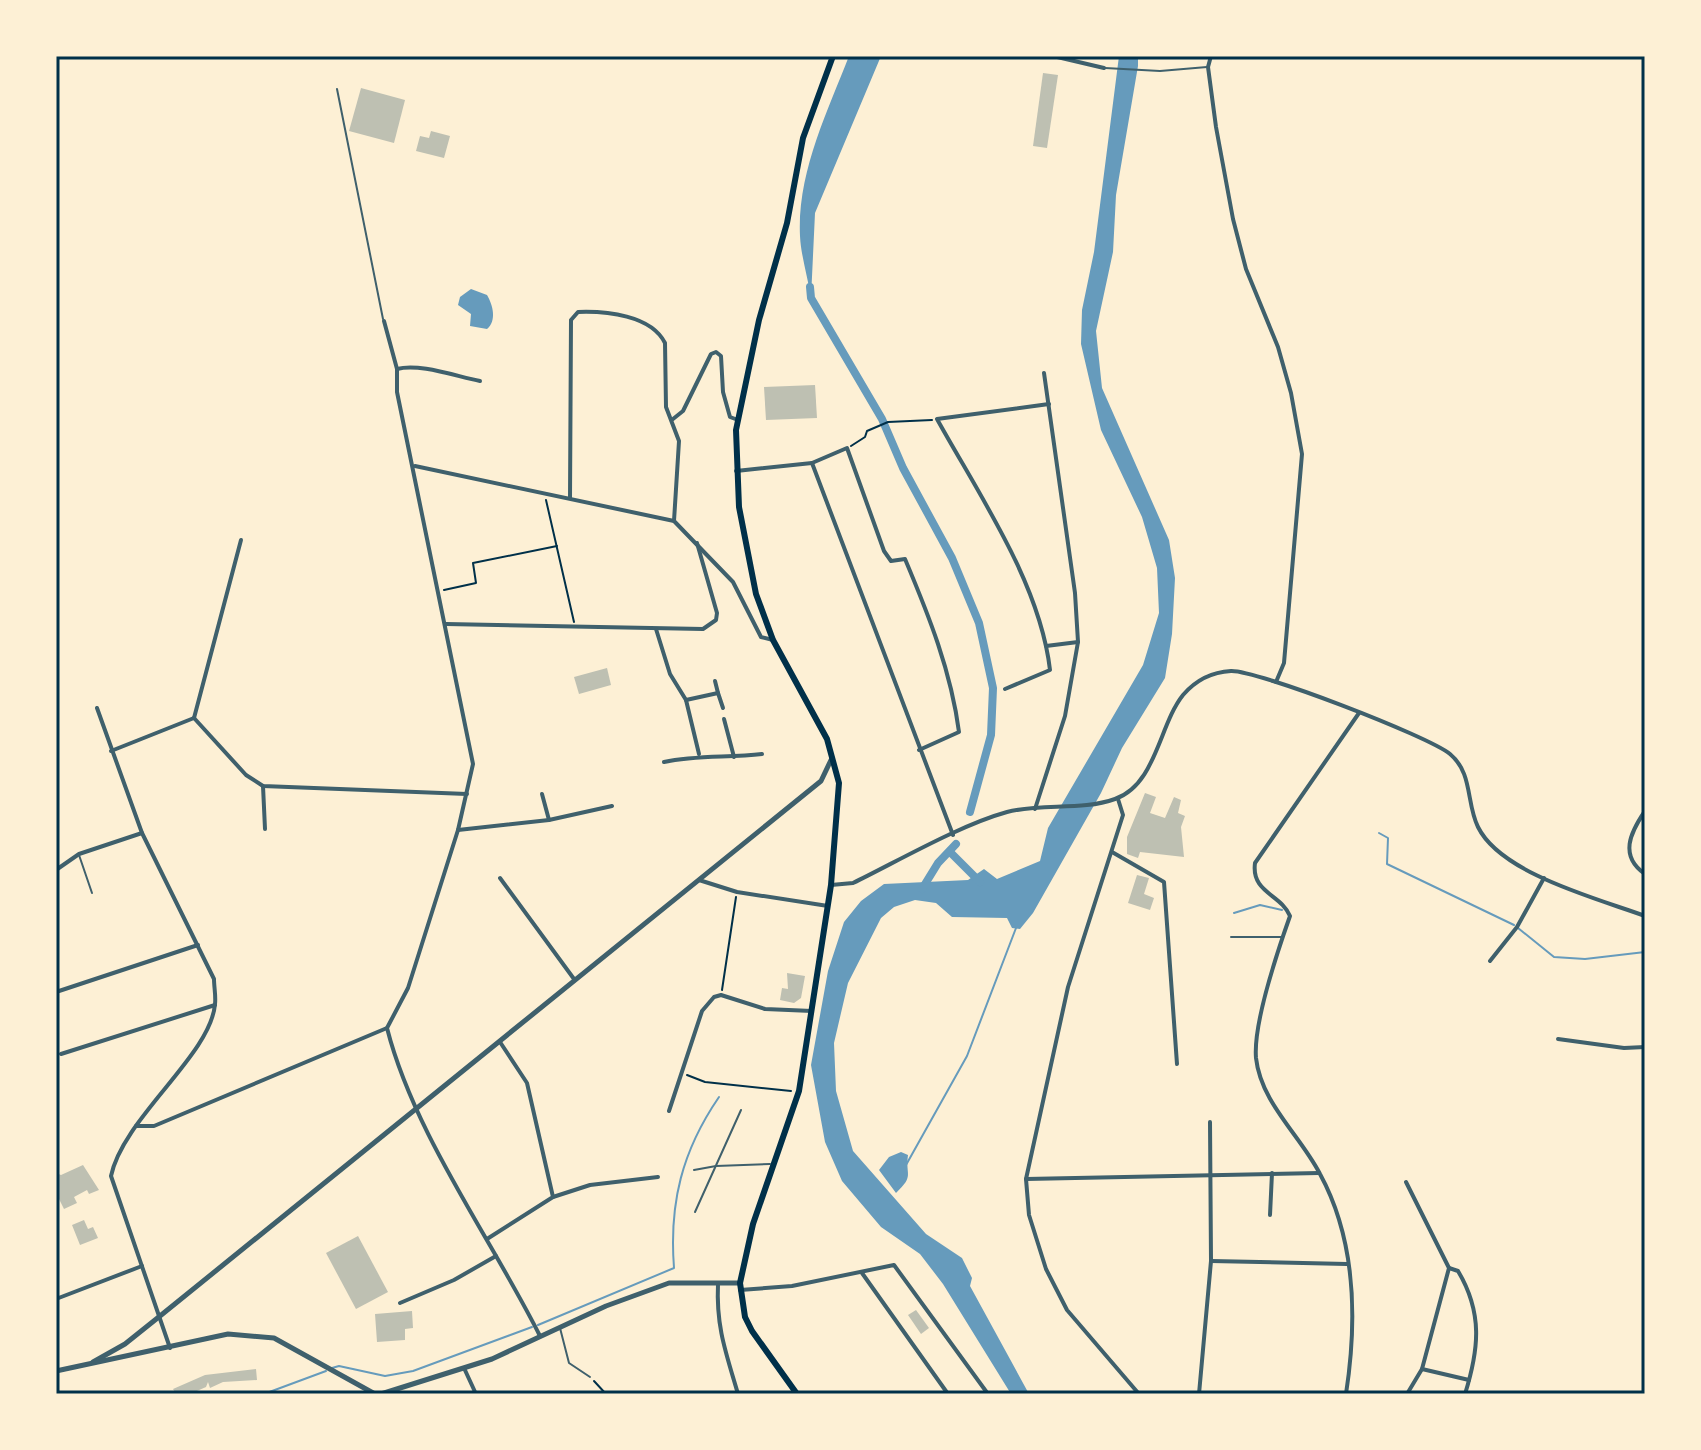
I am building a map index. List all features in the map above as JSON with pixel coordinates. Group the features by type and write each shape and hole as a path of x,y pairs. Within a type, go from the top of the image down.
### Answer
{"main road":[{"path":"797,1394 752,1331 745,1317 740,1286 753,1224 799,1091 831,885 839,797 837,769 831,760 827,739 773,640 745,546 736,471 738,420 759,320 787,223 803,138 833,56"}],"street":[{"path":"1053,56 1104,68"},
{"path":"1211,56 1208,67 1233,219 1246,269 1278,347 1291,393 1302,454 1284,663 1276,682"},
{"path":"570,498 571,320 574,316 604,311 627,317 661,335 665,343 666,407 673,419 680,458 674,521"},
{"path":"136,1126 154,1126 387,1028 408,988 458,830 473,764 415,466 397,392 397,369 384,321"},
{"path":"673,419 683,411 711,354 716,352 721,356 726,406 730,417 738,420"},
{"path":"397,369 411,365 426,367 436,374 480,381"},
{"path":"1035,809 1065,716 1078,642 1075,593 1044,373"},
{"path":"1005,689 1050,670 1046,646 1002,535 937,419 1049,404"},
{"path":"736,471 812,463 847,448 884,551 891,561 905,559 935,629 954,697 959,732 919,750"},
{"path":"812,463 953,835"},
{"path":"415,466 674,521 733,582 761,637 773,640"},
{"path":"194,718 241,540"},
{"path":"446,624 703,629 716,620 711,584 697,543"},
{"path":"656,629 670,674 686,700 699,754"},
{"path":"1046,646 1078,642"},
{"path":"831,885 853,883 1007,812 1118,799 1134,786 1149,765 1170,715 1194,685 1215,673 1233,671 1276,682 1359,713 1451,755 1468,782 1476,824 1484,838 1498,851 1544,878 1599,903 1645,916"},
{"path":"715,681 723,708"},
{"path":"686,700 718,693"},
{"path":"97,708 142,833 214,979 215,1005 207,1030 136,1126 113,1166 111,1176 170,1348"},
{"path":"1346,1394 1353,1300 1339,1218 1320,1174 1269,1097 1256,1056 1258,1034 1290,916 1259,886 1253,875 1255,863 1359,713"},
{"path":"111,751 194,718"},
{"path":"194,718 246,775 263,786 467,794"},
{"path":"724,719 734,757"},
{"path":"664,762 699,754 734,757 762,754"},
{"path":"93,1362 125,1344 821,781 831,760"},
{"path":"263,786 265,829"},
{"path":"542,794 549,820"},
{"path":"1118,799 1123,815 1068,987 1026,1179 1029,1215 1060,1297 1079,1328 1139,1394"},
{"path":"458,830 549,820 612,806"},
{"path":"1645,811 1632,830 1629,848 1636,867 1645,874"},
{"path":"56,870 79,854 142,833"},
{"path":"1112,852 1164,882 1177,1064"},
{"path":"500,878 574,979"},
{"path":"1490,961 1517,927 1544,878"},
{"path":"699,880 737,892 828,906"},
{"path":"56,992 198,945"},
{"path":"669,1111 706,1003 721,995 765,1009 812,1011"},
{"path":"61,1054 215,1005"},
{"path":"387,1028 396,1063 417,1109 538,1332"},
{"path":"1558,1039 1594,1046 1645,1047"},
{"path":"500,1042 527,1083 553,1197"},
{"path":"1199,1394 1211,1261 1210,1122"},
{"path":"1270,1215 1272,1173"},
{"path":"1026,1179 1320,1174"},
{"path":"487,1239 553,1197 590,1185 658,1177"},
{"path":"1406,1182 1449,1268 1422,1369 1407,1394"},
{"path":"400,1303 454,1280 496,1256"},
{"path":"1211,1261 1347,1264"},
{"path":"56,1371 228,1334 255,1335 288,1344 334,1373 378,1394 464,1368 538,1332 559,1327 669,1283 792,1286 894,1265 988,1394"},
{"path":"56,1299 142,1266"},
{"path":"1449,1268 1458,1271 1473,1296 1479,1346 1465,1394"},
{"path":"862,1273 948,1394"},
{"path":"718,1283 717,1315 722,1349 738,1394"},
{"path":"464,1368 476,1394"},
{"path":"1422,1369 1469,1380"}],"lane":[{"path":"1104,68 1160,71 1208,67"},
{"path":"337,89 384,321"},
{"path":"79,854 92,893"},
{"path":"1231,937 1283,937"},
{"path":"695,1212 741,1110"},
{"path":"694,1170 716,1166 775,1165"},
{"path":"559,1327 569,1363 590,1377"}],"path":[{"path":"847,448 865,437 867,431 888,422 937,419"},
{"path":"544,491 576,627"},
{"path":"440,591 476,583 473,563 557,546"},
{"path":"721,995 737,892"},
{"path":"682,1073 705,1082 799,1091"},
{"path":"590,1377 606,1394"}],"water":[{"path":"849,56 881,56 815,213 811,298 800,236 803,189 815,144"},
{"path":"1119,56 1138,56 1138,66 1116,195 1113,252 1096,331 1102,388 1169,540 1175,578 1172,634 1165,678 1122,748 1101,793 1033,913 1020,929 1012,928 1007,918 952,917 936,903 915,900 894,907 881,918 848,983 834,1043 836,1091 853,1151 926,1234 962,1258 972,1278 970,1286 1029,1394 1011,1394 943,1284 920,1254 881,1227 842,1181 825,1142 811,1065 828,971 844,922 861,901 884,884 968,880 984,869 997,879 1040,861 1048,828 1143,665 1159,613 1157,568 1142,517 1101,430 1081,344 1082,310 1094,252"},
{"path":"471,289 487,295 491,303 493,317 487,329 470,326 471,314 458,305 460,297"},
{"path":"901,1152 908,1155 908,1175 896,1193 879,1170 889,1157"}],"building":[{"path":"1043,73 1058,75 1047,148 1033,146"},
{"path":"361,88 405,100 394,143 349,131"},
{"path":"431,131 450,136 444,158 416,151 420,136 429,138"},
{"path":"815,385 817,418 766,420 764,387"},
{"path":"607,668 611,685 579,694 574,677"},
{"path":"1145,793 1156,797 1150,813 1165,818 1174,797 1181,800 1178,813 1185,816 1181,827 1184,857 1140,852 1138,858 1127,854 1127,837"},
{"path":"1137,875 1149,878 1144,894 1154,898 1150,910 1128,903"},
{"path":"787,973 805,976 801,998 794,1003 780,1000 782,988 788,989"},
{"path":"83,1165 99,1190 89,1194 87,1190 74,1197 77,1203 64,1209 56,1193 56,1173 61,1175"},
{"path":"84,1220 88,1229 93,1227 98,1238 80,1245 72,1225"},
{"path":"358,1236 388,1292 356,1309 326,1253"},
{"path":"916,1310 929,1328 921,1334 908,1315"},
{"path":"412,1311 413,1328 405,1329 405,1340 377,1342 375,1314"},
{"path":"256,1369 257,1380 223,1382 210,1388 208,1382 206,1387 190,1394 176,1394 173,1389 205,1375"}],"waterway":[{"path":"810,287 811,298 882,419 903,468 952,558 979,623 993,688 991,735 970,812"},
{"path":"1379,833 1388,838 1387,864 1514,925"},
{"path":"922,889 938,863 956,844"},
{"path":"950,852 980,882"},
{"path":"1234,913 1260,905 1282,910"},
{"path":"906,1165 967,1056 1016,928"},
{"path":"1518,928 1554,957 1585,959 1645,952"},
{"path":"538,1325 674,1268 674,1221 681,1178 696,1137 719,1097"},
{"path":"332,1368 339,1366 385,1376 413,1371 532,1327"},
{"path":"264,1394 326,1371"}]}
